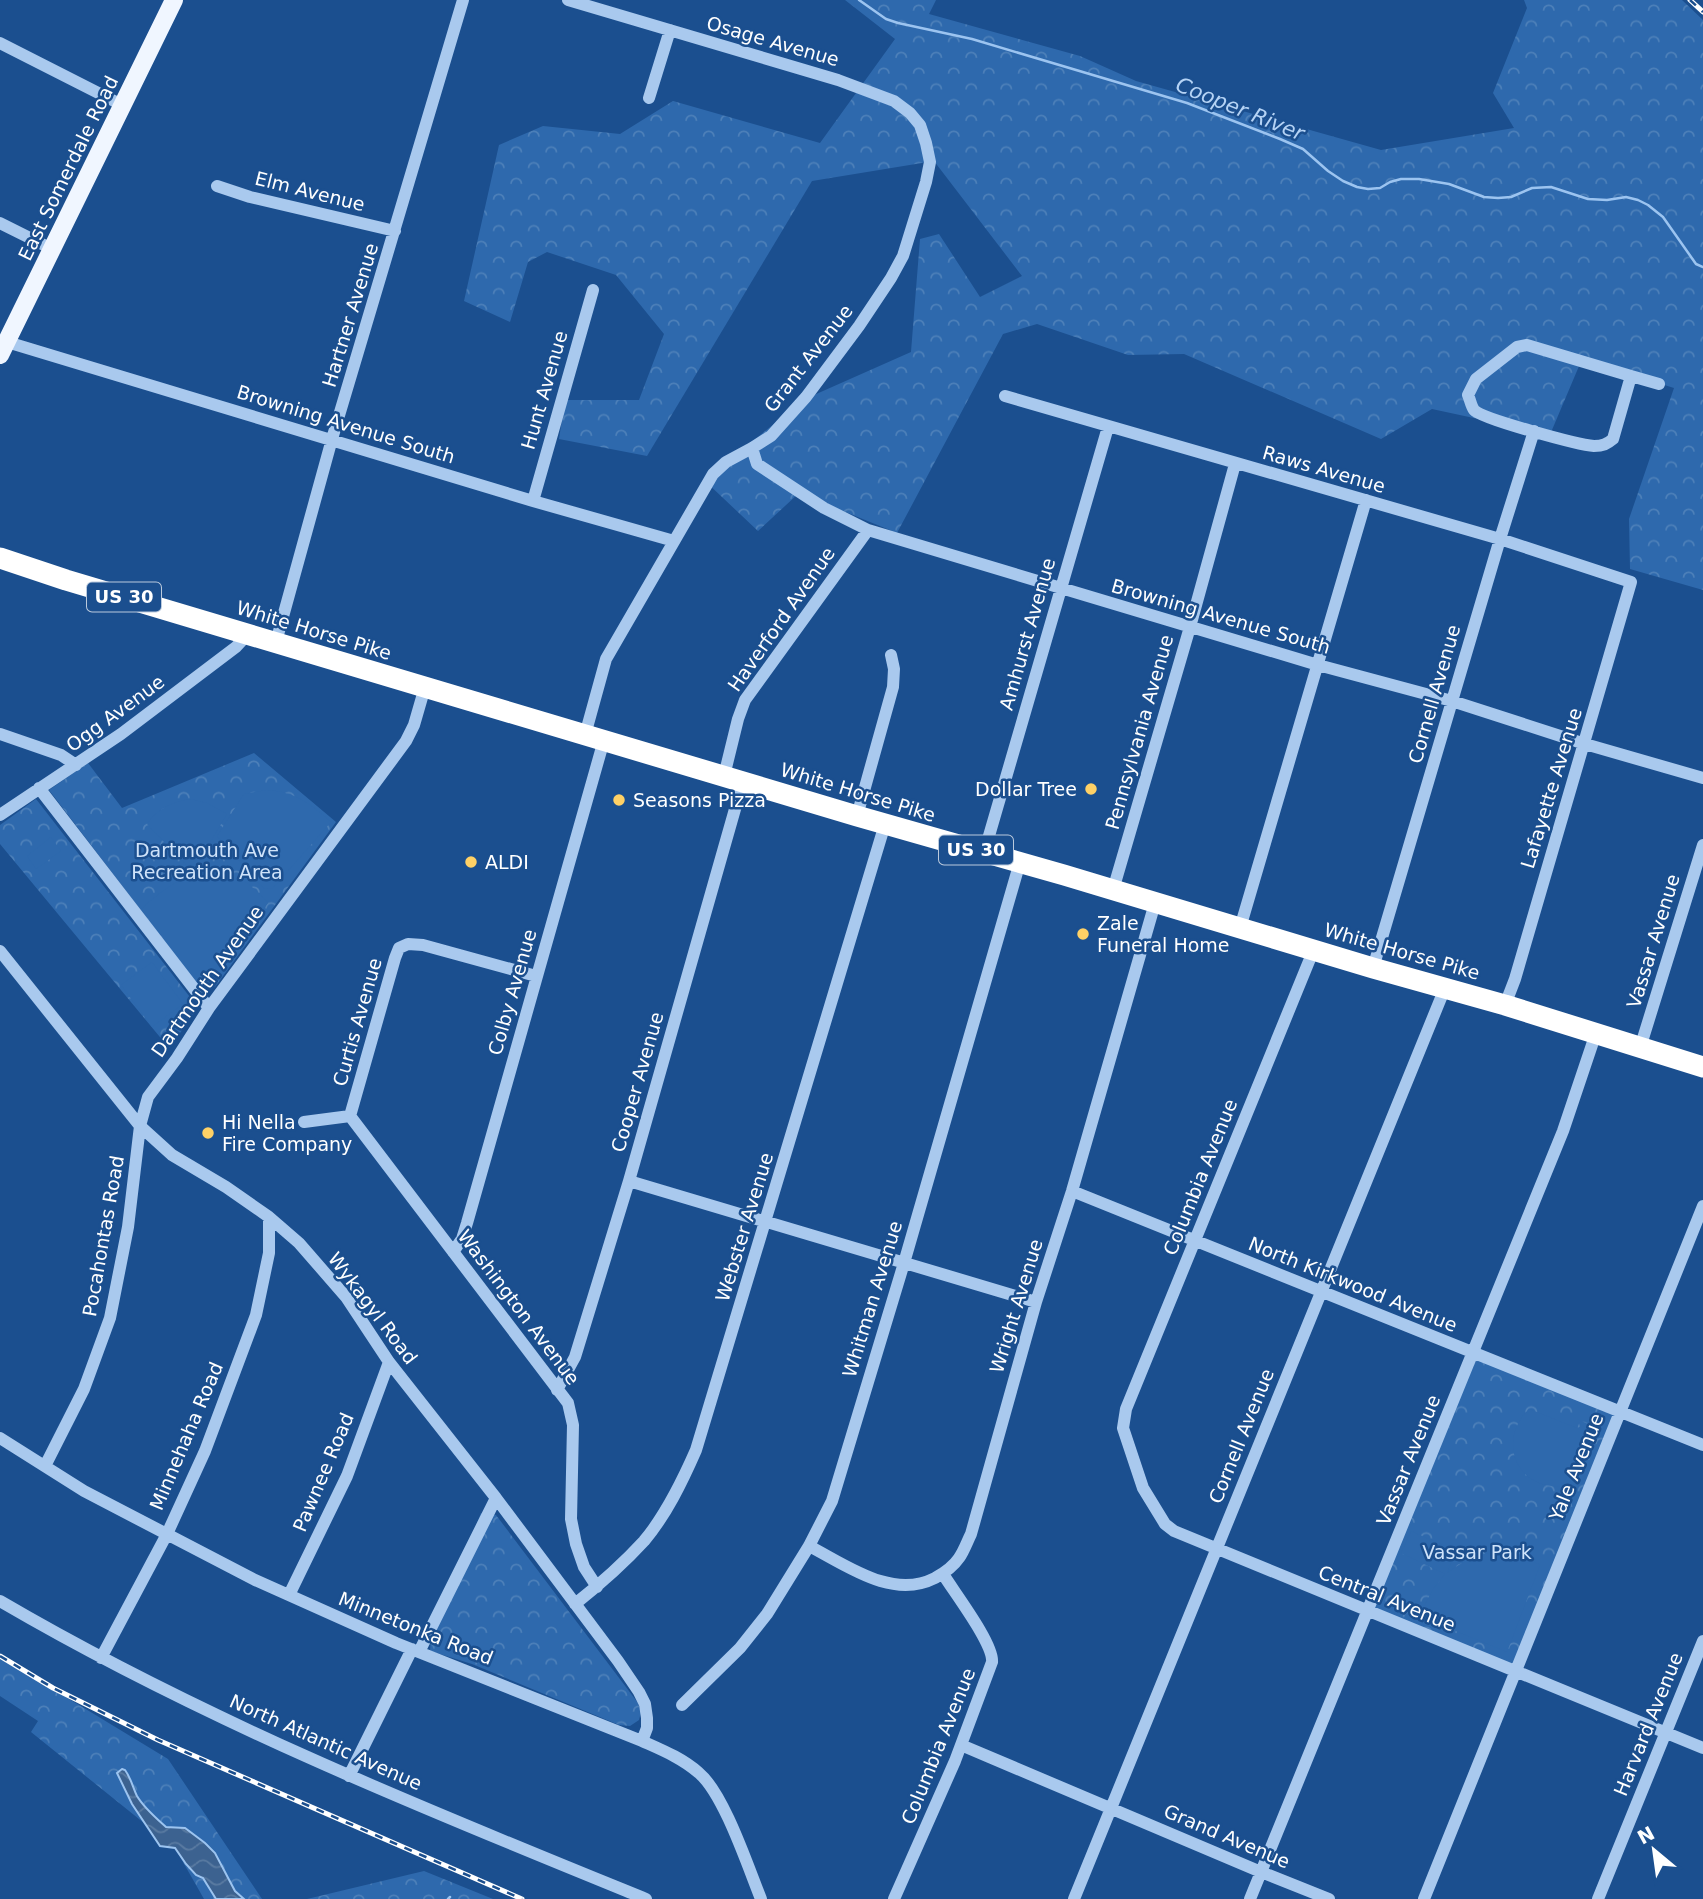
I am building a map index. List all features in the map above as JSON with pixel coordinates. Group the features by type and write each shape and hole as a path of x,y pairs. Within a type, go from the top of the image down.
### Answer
{"highway":[{"name":"White Horse Pike","path":"0,558 594,738 1505,1005 1703,1067"}],"main road":[{"name":"East Somerdale Road","path":"3,349 174,0"}],"street":[{"name":"Hartner Avenue","path":"276,642 332,439 463,0"},
{"name":"Osage Avenue","path":"568,0 838,79 894,101 920,125 930,162"},
{"path":"649,98 670,30"},
{"path":"0,43 122,105"},
{"name":"Grant Avenue","path":"594,738 606,659 713,474 726,462 771,436 806,397 859,326 903,256 930,162"},
{"name":"Elm Avenue","path":"217,186 250,197 395,231"},
{"path":"0,223 52,248"},
{"name":"Hunt Avenue","path":"533,501 593,290"},
{"path":"1631,376 1614,439 1606,445 1593,446 1486,416 1475,410 1468,394 1476,379 1517,347 1527,345 1659,383"},
{"name":"Browning Avenue South","path":"3,349 332,439 674,541"},
{"name":"Raws Avenue","path":"1005,396 1500,539 1631,582"},
{"name":"Amhurst Avenue","path":"984,853 1108,427"},
{"name":"Cornell Avenue","path":"1373,968 1534,431"},
{"name":"Browning Avenue South","path":"752,448 757,464 824,508 868,530 1318,665 1452,701 1585,744 1703,778"},
{"name":"Pennsylvania Avenue","path":"1112,890 1235,464"},
{"path":"1240,928 1366,500"},
{"name":"Haverford Avenue","path":"733,778 738,719 745,700 868,530"},
{"name":"Lafayette Avenue","path":"1505,1005 1585,744 1631,582"},
{"name":"Ogg Avenue","path":"0,816 76,765 236,647 248,634"},
{"path":"857,816 893,687 891,654"},
{"name":"Dartmouth Avenue","path":"140,1126 148,1097 209,1008 405,741 414,725 425,687"},
{"path":"0,734 61,755 76,765"},
{"name":"Colby Avenue","path":"453,1252 462,1239 467,1223 536,976 594,738"},
{"name":"Cooper Avenue","path":"557,1390 575,1357 629,1181 733,778"},
{"path":"39,788 209,1008"},
{"name":"Webster Avenue","path":"575,1604 597,1587 644,1540 665,1510 692,1459 712,1401 885,824"},
{"name":"Vassar Avenue","path":"1640,1048 1703,845"},
{"name":"Whitman Avenue","path":"682,1705 747,1640 767,1614 809,1546 832,1501 1020,862"},
{"name":"Wright Avenue","path":"943,1574 961,1556 971,1534 1036,1302 1072,1191 1155,903"},
{"name":"Curtis Avenue","path":"350,1116 399,948 408,944 423,945 536,976"},
{"name":"Columbia Avenue","path":"1125,1419 1126,1409 1314,950"},
{"name":"Wykagyl Road","path":"0,951 140,1126 172,1155 226,1187 269,1217 299,1243 346,1297 388,1362 496,1497 618,1661 645,1704 647,1728 642,1741"},
{"name":"Cornell Avenue","path":"1074,1899 1444,988"},
{"name":"Vassar Avenue","path":"1250,1899 1563,1131 1596,1033"},
{"path":"304,1122 350,1116"},
{"name":"Washington Avenue","path":"350,1116 568,1403 573,1425 571,1519 584,1567 597,1587"},
{"name":"Pocahontas Road","path":"46,1466 84,1389 110,1318 128,1227 140,1126"},
{"path":"629,1181 1036,1302"},
{"name":"North Kirkwood Avenue","path":"1072,1191 1703,1445"},
{"name":"Yale Avenue","path":"1424,1899 1703,1206"},
{"name":"Minnehaha Road","path":"102,1658 167,1534 205,1451 256,1315 269,1253 269,1217"},
{"name":"Pawnee Road","path":"289,1595 346,1476 388,1362"},
{"name":"Central Avenue","path":"1125,1419 1123,1428 1143,1488 1164,1524 1174,1531 1703,1748"},
{"name":"Minnetonka Road","path":"0,1438 84,1491 289,1595 678,1758 701,1774 711,1786 734,1832 761,1899"},
{"path":"349,1776 496,1497"},
{"path":"809,1546 889,1584 908,1586 943,1574"},
{"name":"Columbia Avenue","path":"894,1899 961,1745 992,1662 993,1654 943,1574"},
{"name":"North Atlantic Avenue","path":"0,1601 102,1658 319,1763 646,1899"},
{"name":"Harvard Avenue","path":"1598,1899 1703,1641"},
{"name":"Grand Avenue","path":"961,1745 1329,1899"}],"green space":[{"path":"845,0 936,0 929,14 1080,56 1136,81 1381,150 1514,128 1493,93 1527,8 1524,0 1682,0 1703,20 1703,590 1630,569 1629,519 1674,388 1582,359 1549,437 1534,431 1432,409 1381,439 1184,354 1128,355 1037,324 1003,334 897,533 799,493 758,531 704,480 805,399 911,352 920,239 939,234 980,297 1022,276 934,161 812,181 647,456 559,439 565,400 639,400 664,334 616,275 547,252 528,262 510,322 464,301 499,145 543,126 620,134 673,101 820,143 895,39"},
{"name":"Dartmouth Ave Recreation Area","path":"254,753 336,822 215,987 206,989 198,985 49,790 88,763 122,808"},
{"path":"266,790 285,793 302,800 331,822 273,888 264,889 217,836 244,794"},
{"path":"36,799 193,1001 194,1014 169,1048 0,844 0,825"},
{"path":"190,799 207,803 227,814 196,866 188,867 147,824 155,814 166,807"},
{"path":"51,837 61,851 36,869 27,856"},
{"path":"198,871 220,872 238,877 253,887 268,903 210,981 197,983 141,909 168,888"},
{"path":"152,962 183,1004 152,1027 121,985"},
{"name":"Vassar Park","path":"1473,1353 1619,1411 1516,1670 1367,1611"},
{"path":"1529,1409 1577,1428 1580,1427 1581,1421 1588,1424 1592,1437 1588,1443 1585,1439 1582,1440 1562,1487 1545,1485 1534,1480 1522,1471 1517,1462 1514,1434"},
{"path":"481,1513 496,1515 638,1703 641,1712 639,1720 630,1726 619,1725 472,1664 430,1651 431,1637"},
{"path":"1411,1531 1456,1551 1447,1573 1470,1559 1492,1553 1515,1555 1540,1565 1507,1652 1419,1616 1433,1589 1445,1574 1401,1553"},
{"path":"0,1657 168,1759 262,1899 204,1899 175,1848 31,1732 38,1721 0,1696"},
{"path":"424,1871 493,1899 307,1899"}],"water":[{"path":"122,1769 127,1773 137,1796 158,1820 166,1827 185,1828 215,1853 235,1891 244,1899 216,1899 203,1878 196,1875 175,1848 160,1846 132,1804 117,1773"}],"waterway":[{"name":"Cooper River","path":"859,0 886,19 898,23 972,39 1187,103 1303,149 1328,171 1357,187 1380,188 1401,179 1419,179 1449,184 1484,197 1511,197 1532,188 1551,187 1588,199 1626,197 1638,200 1663,217 1696,264 1703,267"}],"railway":[{"path":"1690,0 1703,12"},
{"path":"0,1656 53,1688 158,1740 522,1899"}],"place":[{"name":"Dollar Tree","path":"1091,789"},
{"name":"Seasons Pizza","path":"619,800"},
{"name":"ALDI","path":"471,862"},
{"name":"Zale Funeral Home","path":"1083,934"},
{"name":"Hi Nella Fire Company","path":"208,1133"}]}
